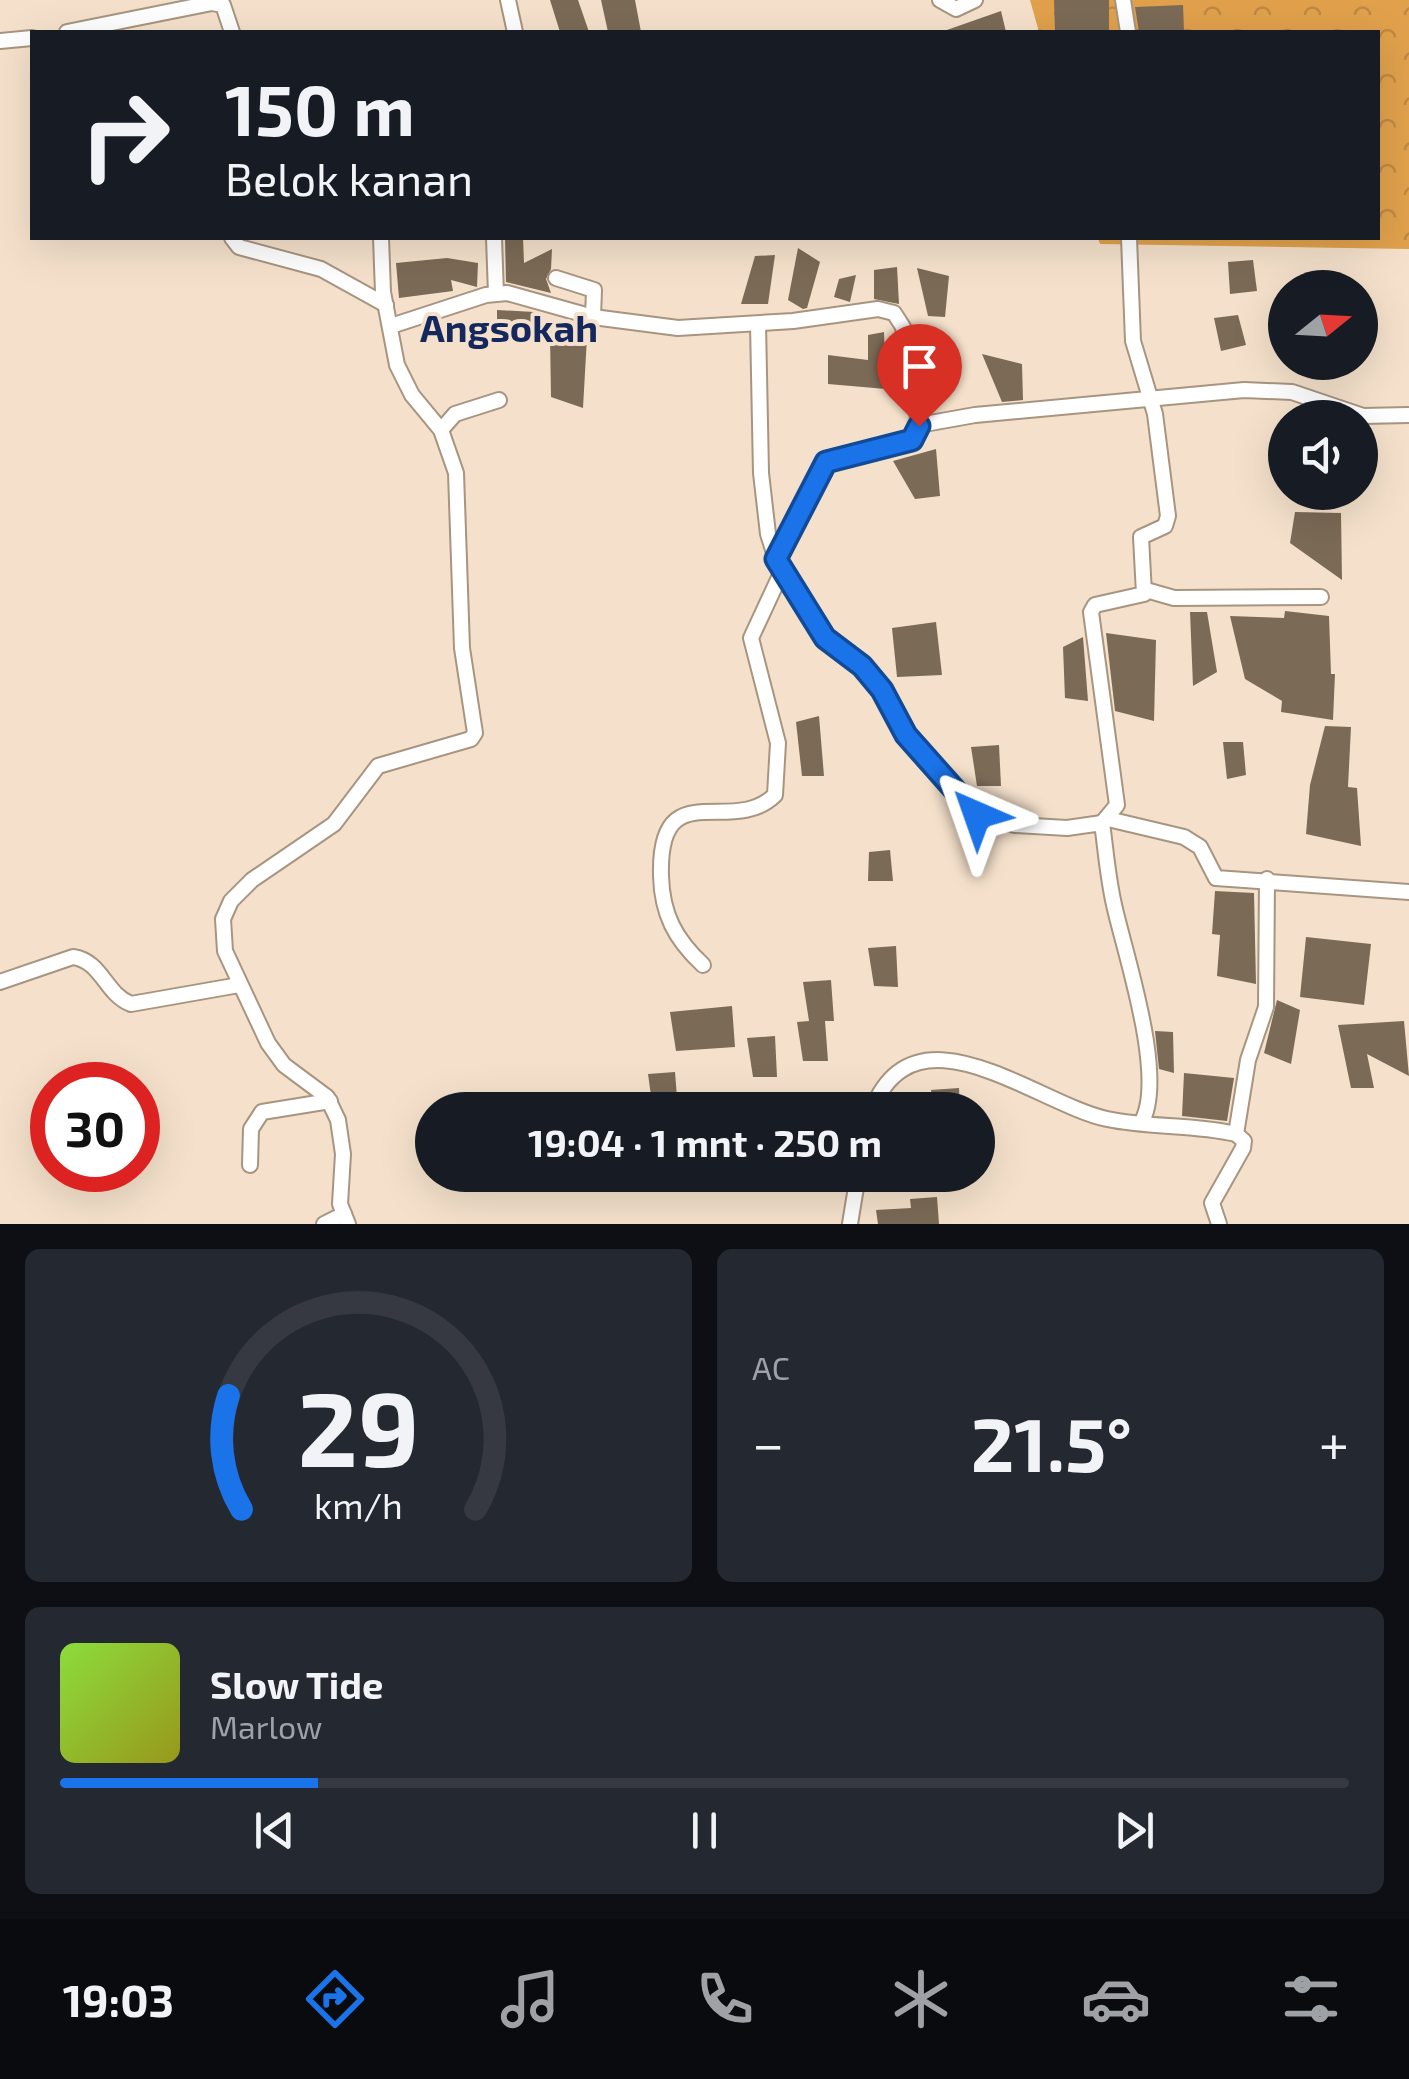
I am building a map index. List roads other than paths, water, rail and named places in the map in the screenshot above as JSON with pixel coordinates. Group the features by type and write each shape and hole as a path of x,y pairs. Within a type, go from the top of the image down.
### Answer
{"street":[{"path":"508,0 515,30"},
{"path":"940,0 956,9 975,0"},
{"path":"1123,0 1128,30"},
{"path":"77,30 212,3 223,5 231,30"},
{"path":"0,41 30,38"},
{"path":"234,240 239,247 321,269 386,305"},
{"path":"494,240 496,294"},
{"path":"1129,240 1132,327 1150,396 1168,518 1164,526 1141,538 1146,590"},
{"path":"324,1224 346,1219 340,1196 341,1134 330,1101 284,1066 238,985 222,928 226,909 237,893 334,824 378,766 465,741 475,733 462,648 455,553 459,492 441,430 404,383 386,305 380,245"},
{"path":"380,245 392,279"},
{"path":"556,278 594,290 593,317"},
{"path":"390,326 496,294 523,296 593,317 678,328 758,324 878,309 894,313 903,326 919,426 912,440 826,462 779,564 751,638 778,743 776,794 750,808 692,813 671,823 662,840 662,884 671,931 703,965"},
{"path":"758,324 762,500 779,564 825,638 862,666 882,690 906,735 965,806 990,821 1015,825 1086,828 1105,821 1184,836 1200,847 1216,878 1409,892"},
{"path":"919,426 1150,396 1268,390 1292,392 1363,416 1409,415"},
{"path":"441,430 455,414 499,400"},
{"path":"1146,590 1174,598 1322,597"},
{"path":"1140,1123 1150,1093 1139,1002 1114,904 1105,821 1117,806 1091,612 1095,604 1136,599 1146,590"},
{"path":"1236,1134 1248,1060 1266,1007 1267,879"},
{"path":"0,982 73,957 97,970 111,992 131,1004 238,985"},
{"path":"882,1092 916,1060 928,1058 1008,1077 1090,1114 1236,1134 1244,1141 1243,1148 1212,1202 1218,1224"},
{"path":"250,1165 251,1128 262,1112 330,1101"},
{"path":"850,1224 855,1192"}],"district":[{"name":"Angsokah","path":"509,327"}]}
